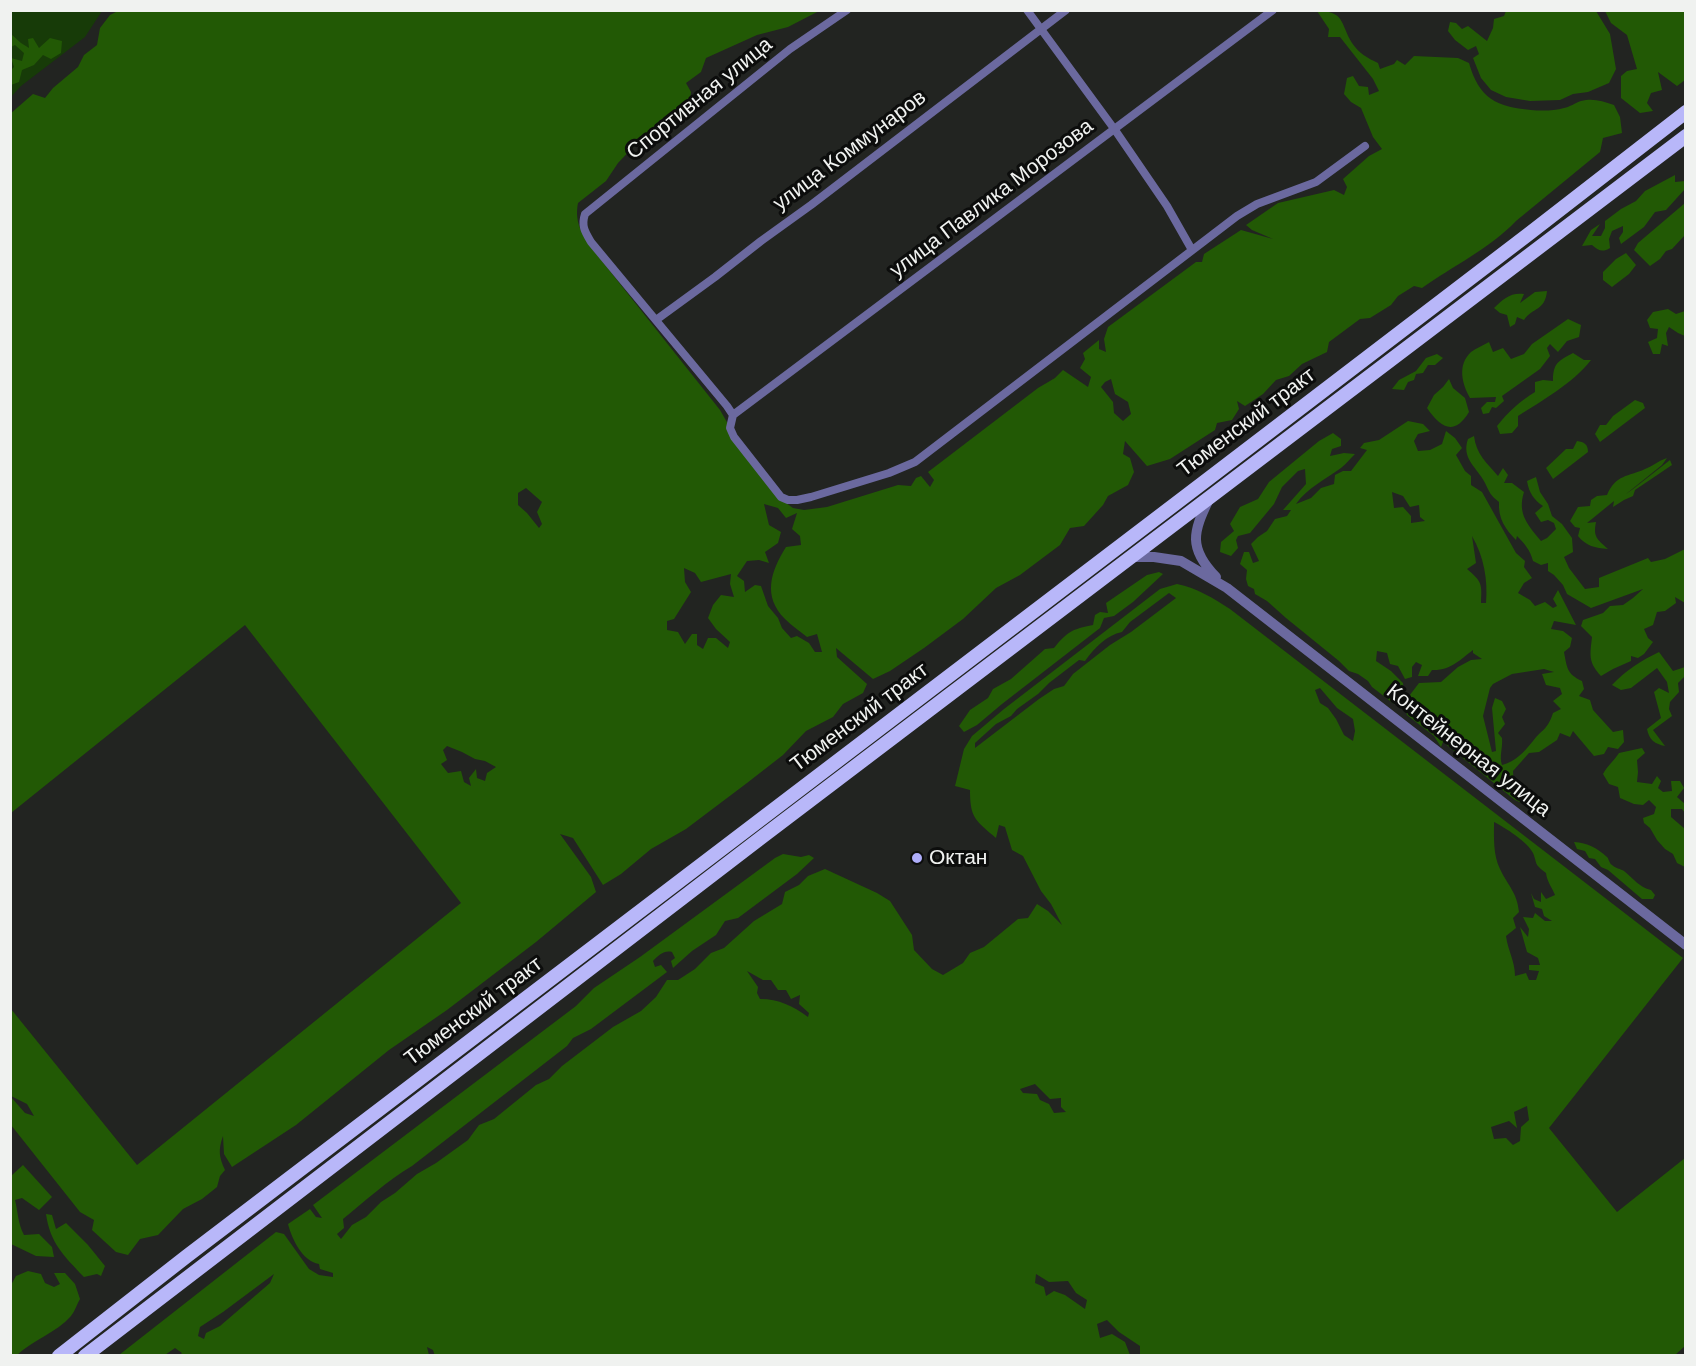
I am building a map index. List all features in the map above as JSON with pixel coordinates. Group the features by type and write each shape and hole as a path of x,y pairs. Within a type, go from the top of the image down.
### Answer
{"main road":[{"name":"Тюменский тракт","path":"59,1356 1686,112"},
{"name":"Тюменский тракт","path":"85,1356 715,873 1686,136"}],"street":[{"name":"Спортивная улица","path":"656,320 591,242 583,229 585,214 790,50 847,10"},
{"path":"1027,10 1115,130 1167,206 1192,250"},
{"name":"улица Коммунаров","path":"656,320 761,240 821,198 1066,10"},
{"name":"улица Павлика Морозова","path":"733,415 1273,10"},
{"path":"656,320 733,415 730,428 734,436 781,497 788,500 811,497 915,462 1237,216 1257,204 1316,182 1365,146"},
{"name":"Контейнерная улица","path":"1209,498 1199,518 1196,543 1205,565 1227,588"},
{"name":"Контейнерная улица","path":"1132,557 1181,561 1227,588 1686,945"}],"green space":[{"path":"11,11 102,11 85,37 21,86 11,97"},
{"path":"118,11 819,11 788,27 757,35 706,58 701,72 686,83 691,92 690,100 679,107 674,117 666,119 655,133 639,141 618,163 606,181 578,203 577,210 578,223 586,240 720,410 779,498 793,508 804,510 827,507 898,485 911,486 916,478 921,476 930,487 934,480 928,472 1063,370 1088,387 1091,377 1080,368 1085,359 1083,353 1099,340 1099,349 1106,352 1104,339 1108,327 1196,262 1202,262 1204,254 1241,230 1273,239 1246,225 1278,203 1334,190 1344,195 1347,187 1343,179 1369,156 1382,149 1373,137 1361,108 1344,94 1347,78 1353,76 1359,86 1368,87 1369,95 1379,91 1373,79 1340,37 1328,37 1329,29 1317,11 1333,13 1337,16 1355,47 1378,63 1380,69 1394,64 1397,60 1405,65 1414,56 1458,58 1469,63 1478,85 1499,103 1519,109 1543,111 1556,110 1585,100 1601,101 1614,105 1620,117 1622,133 1603,138 1600,152 1483,249 1422,288 1414,286 1398,296 1391,305 1370,318 1360,319 1329,342 1327,352 1302,364 1289,376 1276,380 1263,394 1245,406 1237,401 1239,409 1232,420 1217,423 1215,430 1170,459 1147,466 1125,441 1123,454 1130,458 1134,472 1128,485 1108,496 1084,526 1070,528 1060,545 1020,575 996,588 963,619 890,671 873,679 836,648 837,657 867,684 863,693 843,704 833,717 806,731 783,755 747,783 686,829 651,849 621,874 603,885 573,838 560,834 591,877 596,892 536,942 447,1010 389,1050 296,1125 232,1167 224,1154 223,1136 220,1153 225,1170 220,1176 217,1187 202,1199 183,1209 158,1235 140,1239 128,1255 116,1252 92,1230 94,1220 80,1212 11,1125 11,1097 25,1113 34,1116 27,1104 11,1096 11,1009 137,1165 461,903 245,625 11,813 10,114 33,94 45,98 53,88 78,67 84,55 97,45 100,28 110,15","holes":["1111,379 1115,394 1128,402 1131,414 1123,421 1114,413 1113,402 1101,387","526,488 542,502 537,512 542,524 539,528 518,505 518,493","764,504 778,508 786,518 797,513 792,529 800,536 801,545 786,547 776,565 771,592 778,610 788,622 807,637 817,634 822,652 815,652 809,643 797,636 791,638 768,606 761,586 755,585 745,592 744,581 737,576 747,561 759,560 769,563 765,552 778,543 781,532 769,525","684,568 695,573 701,582 731,574 730,584 734,597 721,595 713,605 708,618 730,642 728,648 716,638 708,638 703,649 697,645 697,634 692,634 685,644 678,632 667,630 667,621 674,619 691,592 685,582","447,746 496,767 487,773 485,781 477,778 476,769 469,778 471,786 464,782 461,771 448,773 441,764 447,760 443,750"]},
{"path":"1506,11 1596,11 1610,34 1616,69 1609,83 1560,100 1530,101 1506,97 1491,90 1481,78 1473,58 1479,54 1476,46 1468,50 1448,31 1450,22 1456,23 1462,29 1468,26 1487,41 1494,19 1504,16"},
{"path":"1605,11 1685,11 1685,80 1677,86 1658,72 1662,90 1651,93 1647,103 1653,111 1640,113 1621,98 1621,76 1627,71 1637,69 1627,35 1611,23"},
{"path":"11,34 29,48 28,39 33,38 39,48 50,38 62,41 61,53 51,59 43,55 34,65 22,70 19,82 11,85 11,70 14,67 11,58 22,61 24,53 15,45 11,47"},
{"path":"1675,175 1675,182 1685,181 1685,189 1666,210 1655,212 1644,227 1621,244 1619,238 1623,232 1623,226 1612,231 1609,239 1610,248 1602,251 1592,245 1582,246 1591,230 1600,224 1592,236 1601,236 1605,228 1605,221 1636,201 1645,191"},
{"path":"1685,203 1685,235 1672,249 1666,251 1650,266 1634,250 1638,243"},
{"path":"1626,253 1636,265 1629,274 1612,287 1603,280 1603,272"},
{"path":"1547,291 1541,306 1524,320 1517,317 1515,324 1510,327 1507,315 1494,308 1511,295 1524,294 1520,303 1535,292"},
{"path":"1668,309 1676,314 1685,311 1685,336 1669,327 1666,333 1668,346 1662,344 1660,354 1653,354 1648,342 1657,338 1658,329 1650,328 1647,320 1653,312"},
{"path":"1568,319 1581,325 1579,337 1567,341 1558,352 1550,344 1547,348 1550,356 1540,369 1502,396 1504,401 1496,408 1492,407 1489,413 1483,414 1481,408 1487,402 1495,402 1496,397 1470,398 1465,387 1462,369 1471,352 1489,342 1493,352 1503,348 1511,359 1524,354 1532,344"},
{"path":"1573,353 1584,360 1591,360 1566,384 1518,416 1518,426 1512,433 1500,434 1497,426 1514,407 1535,392 1535,382 1553,381 1557,363"},
{"path":"1437,354 1443,358 1435,365 1428,365 1423,373 1416,374 1414,380 1408,382 1404,390 1392,389 1399,380 1416,371 1426,358"},
{"path":"1449,379 1453,388 1465,398 1469,412 1458,425 1453,427 1442,424 1427,408 1434,395"},
{"path":"1635,400 1643,403 1645,408 1600,442 1595,434 1600,425 1606,425 1613,416"},
{"path":"1408,421 1423,424 1430,431 1418,434 1414,441 1418,451 1430,450 1442,444 1446,431 1455,438 1462,448 1456,455 1465,471 1471,476 1471,485 1482,492 1516,553 1525,561 1524,567 1532,578 1524,583 1518,593 1535,606 1545,602 1553,608 1557,606 1553,599 1558,590 1576,625 1554,621 1551,629 1563,631 1572,638 1570,647 1564,652 1568,670 1582,681 1584,689 1579,696 1590,700 1593,710 1613,732 1623,730 1624,742 1618,749 1608,747 1604,754 1594,756 1573,731 1570,737 1560,733 1557,740 1539,752 1529,753 1513,771 1517,786 1528,798 1526,805 1515,800 1443,742 1441,747 1434,736 1407,715 1403,704 1419,683 1441,682 1458,667 1471,660 1482,659 1473,653 1473,650 1460,661 1444,669 1432,670 1428,676 1418,676 1422,665 1416,662 1412,667 1412,677 1405,679 1398,666 1390,664 1387,653 1377,651 1376,661 1403,683 1404,693 1394,704 1372,687 1368,681 1349,671 1248,586 1247,570 1240,564 1244,552 1249,552 1253,563 1259,561 1251,544 1267,531 1275,519 1287,516 1291,510 1283,510 1306,484 1305,469 1298,471 1282,487 1274,504 1250,533 1238,536 1236,540 1238,548 1231,556 1220,552 1221,542 1234,531 1230,524 1240,507 1258,499 1269,482 1319,441 1333,433 1341,439 1341,446 1332,449 1330,456 1344,453 1355,454 1341,468 1306,493 1296,504 1311,498 1321,488 1334,484 1335,475 1343,471 1351,471 1367,450 1360,448 1364,443 1379,440","holes":["1392,492 1403,496 1410,507 1419,505 1420,517 1425,521 1411,523 1411,516 1403,507 1394,508","1472,536 1480,552 1484,569 1486,603 1481,603 1481,587 1478,580 1467,569 1476,563","1544,669 1554,672 1542,674 1546,685 1560,688 1562,694 1553,701 1561,709 1553,713 1546,727 1523,753 1511,762 1502,765 1502,738 1498,733 1505,724 1502,717 1506,709 1502,701 1495,698 1492,708 1496,751 1492,752 1483,716 1490,688 1512,674"]},
{"path":"1474,436 1480,453 1490,467 1498,476 1503,468 1508,475 1504,483 1512,483 1524,492 1522,507 1525,519 1541,541 1556,529 1554,523 1548,520 1541,522 1535,513 1543,506 1532,496 1527,481 1536,477 1540,492 1552,516 1562,524 1572,538 1573,552 1564,557 1569,568 1585,589 1599,587 1599,578 1648,558 1651,562 1665,559 1685,549 1685,603 1675,597 1676,603 1665,611 1657,612 1653,625 1644,629 1648,638 1653,642 1644,654 1638,658 1631,656 1631,661 1601,676 1597,671 1591,658 1592,637 1581,626 1583,620 1603,613 1610,606 1623,605 1643,589 1591,608 1567,594 1563,585 1548,571 1548,563 1541,565 1533,561 1525,545 1517,536 1516,540 1506,527 1501,518 1499,502 1490,494 1482,477 1468,457 1466,446 1468,439"},
{"path":"1577,441 1585,444 1588,452 1553,479 1546,468 1566,449 1573,449"},
{"path":"1667,458 1662,465 1626,494 1670,460 1672,465 1635,490 1633,496 1613,507 1614,501 1587,523 1596,522 1597,537 1608,549 1591,546 1578,536 1580,528 1575,527 1570,521 1578,507 1590,506 1591,500 1597,496 1607,495 1618,480"},
{"path":"1159,572 1163,574 1133,602 1114,616 1104,618 1100,628 977,725 964,732 959,726 970,710 988,698 993,689 1011,679 1045,649 1054,648 1070,632 1093,625 1095,615 1100,612 1108,613 1106,603 1147,575"},
{"path":"1177,584 1191,588 1230,609 1683,958 1549,1128 1617,1212 1685,1158 1685,1346 1675,1355 1140,1355 1140,1346 1119,1332 1107,1320 1097,1324 1100,1338 1112,1334 1125,1342 1130,1355 435,1356 433,1350 427,1347 429,1355 179,1356 182,1353 175,1348 165,1355 119,1355 276,1232 284,1234 309,1269 319,1275 333,1277 333,1273 320,1269 319,1264 303,1254 288,1224 310,1209 316,1217 322,1218 313,1205 576,1006 594,988 783,854 801,857 809,855 814,858 797,874 738,918 725,921 716,935 692,951 673,968 671,961 675,958 672,952 660,955 653,961 655,967 661,965 667,972 591,1029 573,1038 567,1046 368,1198 343,1219 344,1228 337,1234 341,1239 352,1225 366,1217 381,1202 417,1174 468,1140 479,1125 494,1119 536,1085 549,1079 562,1066 613,1027 641,1011 656,997 667,980 678,980 695,969 711,953 724,948 754,921 782,904 785,892 799,885 808,876 825,869 890,901 912,935 914,950 932,969 943,975 963,963 970,953 984,947 1018,919 1028,918 1037,904 1062,925 1023,856 1012,850 1005,827 999,825 996,838 975,818 971,807 970,790 955,786 964,749 972,736 1004,709 1160,589","holes":["1169,593 1176,598 1073,674 1064,686 1054,689 1039,699 975,748 975,743 996,724 1011,716 1079,660 1085,661 1106,639 1122,632 1130,622","1320,688 1337,708 1353,719 1355,731 1353,741 1344,735 1328,708 1320,703 1315,690","1494,822 1526,844 1533,853 1537,865 1546,873 1555,895 1546,899 1541,892 1541,902 1534,899 1531,893 1535,907 1542,909 1544,916 1552,921 1545,921 1535,913 1533,918 1523,917 1529,929 1528,937 1520,927 1527,952 1538,958 1540,965 1529,965 1529,970 1539,971 1536,980 1529,980 1526,973 1515,976 1506,936 1516,928 1513,918 1519,912 1518,905 1498,864 1495,852","747,971 763,980 771,980 778,990 786,990 791,999 800,995 799,1004 809,1013 808,1017 786,1004 760,999 757,993 758,987","1035,1084 1050,1099 1061,1098 1061,1107 1066,1112 1054,1113 1049,1104 1040,1100 1037,1094 1023,1093 1020,1089","1527,1106 1529,1120 1521,1127 1520,1141 1513,1145 1506,1138 1494,1139 1491,1127 1509,1121 1517,1128 1514,1112","274,1274 270,1283 220,1326 206,1333 204,1339 198,1336 200,1327 223,1312","1036,1274 1049,1282 1068,1281 1076,1293 1087,1300 1085,1309 1065,1295 1054,1291 1046,1296 1044,1287 1035,1283"]},
{"path":"1659,652 1673,671 1685,667 1685,676 1678,683 1679,692 1670,702 1669,709 1672,716 1653,730 1665,746 1653,741 1647,729 1661,718 1654,692 1659,688 1669,693 1667,682 1657,668 1631,688 1621,690 1612,685 1634,666"},
{"path":"1642,748 1645,753 1637,760 1637,782 1652,784 1657,776 1661,781 1658,788 1663,792 1672,791 1671,781 1680,781 1684,788 1677,797 1685,804 1685,813 1682,809 1671,809 1671,817 1685,829 1685,867 1677,863 1673,854 1665,849 1644,823 1643,818 1654,814 1656,807 1649,800 1643,805 1620,798 1618,787 1609,784 1603,774 1619,753"},
{"path":"1574,842 1600,851 1613,866 1651,890 1655,895 1653,899 1642,899 1608,870 1601,867 1595,859 1589,858 1585,851 1577,849"},
{"path":"23,1165 52,1197 39,1210 22,1198 15,1200 20,1227 24,1235 39,1234 52,1247 54,1257 36,1256 11,1244 11,1176"},
{"path":"46,1214 52,1215 56,1229 66,1223 88,1245 105,1266 101,1276 97,1274 84,1277 70,1262 51,1233"},
{"path":"28,1271 41,1274 45,1283 54,1287 60,1284 54,1273 65,1273 75,1284 80,1299 65,1322 17,1355 11,1355 11,1285 16,1276"}],"place":[{"name":"Октан","path":"917,858"}]}
